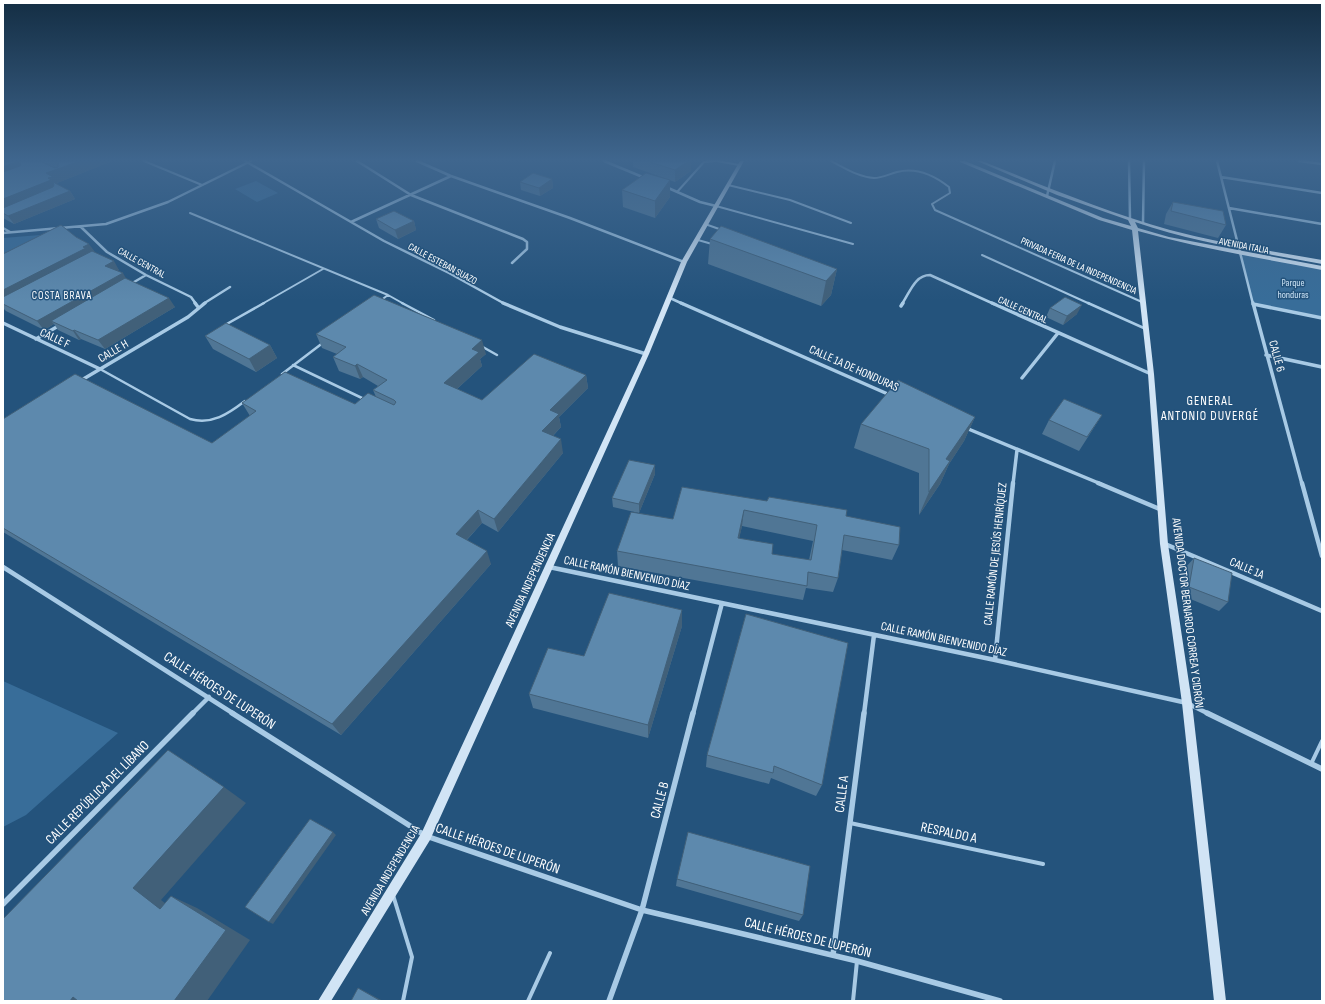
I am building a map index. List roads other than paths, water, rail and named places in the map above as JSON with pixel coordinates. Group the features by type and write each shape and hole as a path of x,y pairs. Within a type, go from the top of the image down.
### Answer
{"street":[{"path":"3,233 106,224 153,208"},
{"name":"CALLE ESTEBAN SUAZO","path":"327,208 384,241 449,273 494,299 560,327 646,354"},
{"path":"351,222 382,208"},
{"path":"444,208 523,238 527,242 527,249 512,262"},
{"path":"541,208 684,262"},
{"name":"AVENIDA INDEPENDENCIA","path":"324,1001 426,836 646,354 684,262 698,240 705,224 715,208"},
{"name":"AVENIDA ITALIA","path":"1078,208 1101,219 1168,238 1322,268"},
{"name":"AVENIDA ITALIA","path":"1093,208 1197,238 1322,262"},
{"name":"AVENIDA DOCTOR BERNARDO CORREA Y CIDRÓN","path":"1130,208 1130,219 1135,228 1144,303 1163,511 1164,544 1187,703 1220,1001"},
{"path":"1135,228 1143,223 1143,208"},
{"path":"1229,208 1322,224"},
{"name":"CALLE 6","path":"1229,208 1266,355 1322,556"},
{"name":"CALLE CENTRAL","path":"81,227 107,252 146,275 191,297 198,307"},
{"path":"3,228 10,232"},
{"path":"46,234 50,230"},
{"path":"100,255 107,252"},
{"path":"126,287 146,275"},
{"name":"CALLE CENTRAL","path":"902,306 919,277 930,275 1151,374"},
{"name":"CALLE H","path":"74,385 188,317 198,307 230,287"},
{"name":"CALLE 1A DE HONDURAS","path":"670,298 894,396"},
{"path":"1253,304 1322,318"},
{"name":"CALLE F","path":"3,323 100,369"},
{"path":"36,339 63,323"},
{"path":"1022,378 1058,333"},
{"path":"1266,355 1322,367"},
{"path":"959,425 1163,511"},
{"name":"CALLE RAMÓN DE JESÚS HENRÍQUEZ","path":"995,660 1017,450"},
{"name":"CALLE 1A","path":"1164,544 1322,611"},
{"name":"CALLE HÉROES DE LUPERÓN","path":"3,567 426,836 642,910 857,961 1000,1001"},
{"name":"CALLE RAMÓN BIENVENIDO DÍAZ","path":"549,567 995,660 1187,703 1322,769"},
{"name":"CALLE B","path":"609,1001 642,910 722,603"},
{"name":"CALLE A","path":"833,955 874,635"},
{"name":"CALLE REPÚBLICA DEL LÍBANO","path":"3,904 209,697"}],"lane":[{"path":"723,208 853,244"},
{"path":"817,208 850,223"},
{"name":"PRIVADA FERIA DE LA INDEPENDENCIA","path":"934,208 935,210 1144,303"},
{"path":"190,213 388,295 436,321"},
{"path":"705,224 725,231"},
{"path":"698,240 718,245"},
{"path":"982,255 1146,329"},
{"path":"220,328 323,269"},
{"path":"375,304 388,295"},
{"path":"281,374 325,342"},
{"path":"477,344 497,355"},
{"path":"293,365 370,402"},
{"path":"100,369 197,422 212,421 225,416 250,398"},
{"path":"1312,764 1322,741"},
{"name":"RESPALDO A","path":"850,823 1043,864"},
{"path":"392,891 412,957 403,1001"},
{"path":"528,1001 550,953"},
{"path":"853,1001 857,961"}],"district":[{"name":"COSTA BRAVA","path":"62,295"},
{"name":"GENERAL ANTONIO DUVERGÉ","path":"1210,408"}],"park label":[{"name":"Parque honduras","path":"1293,288"}]}
